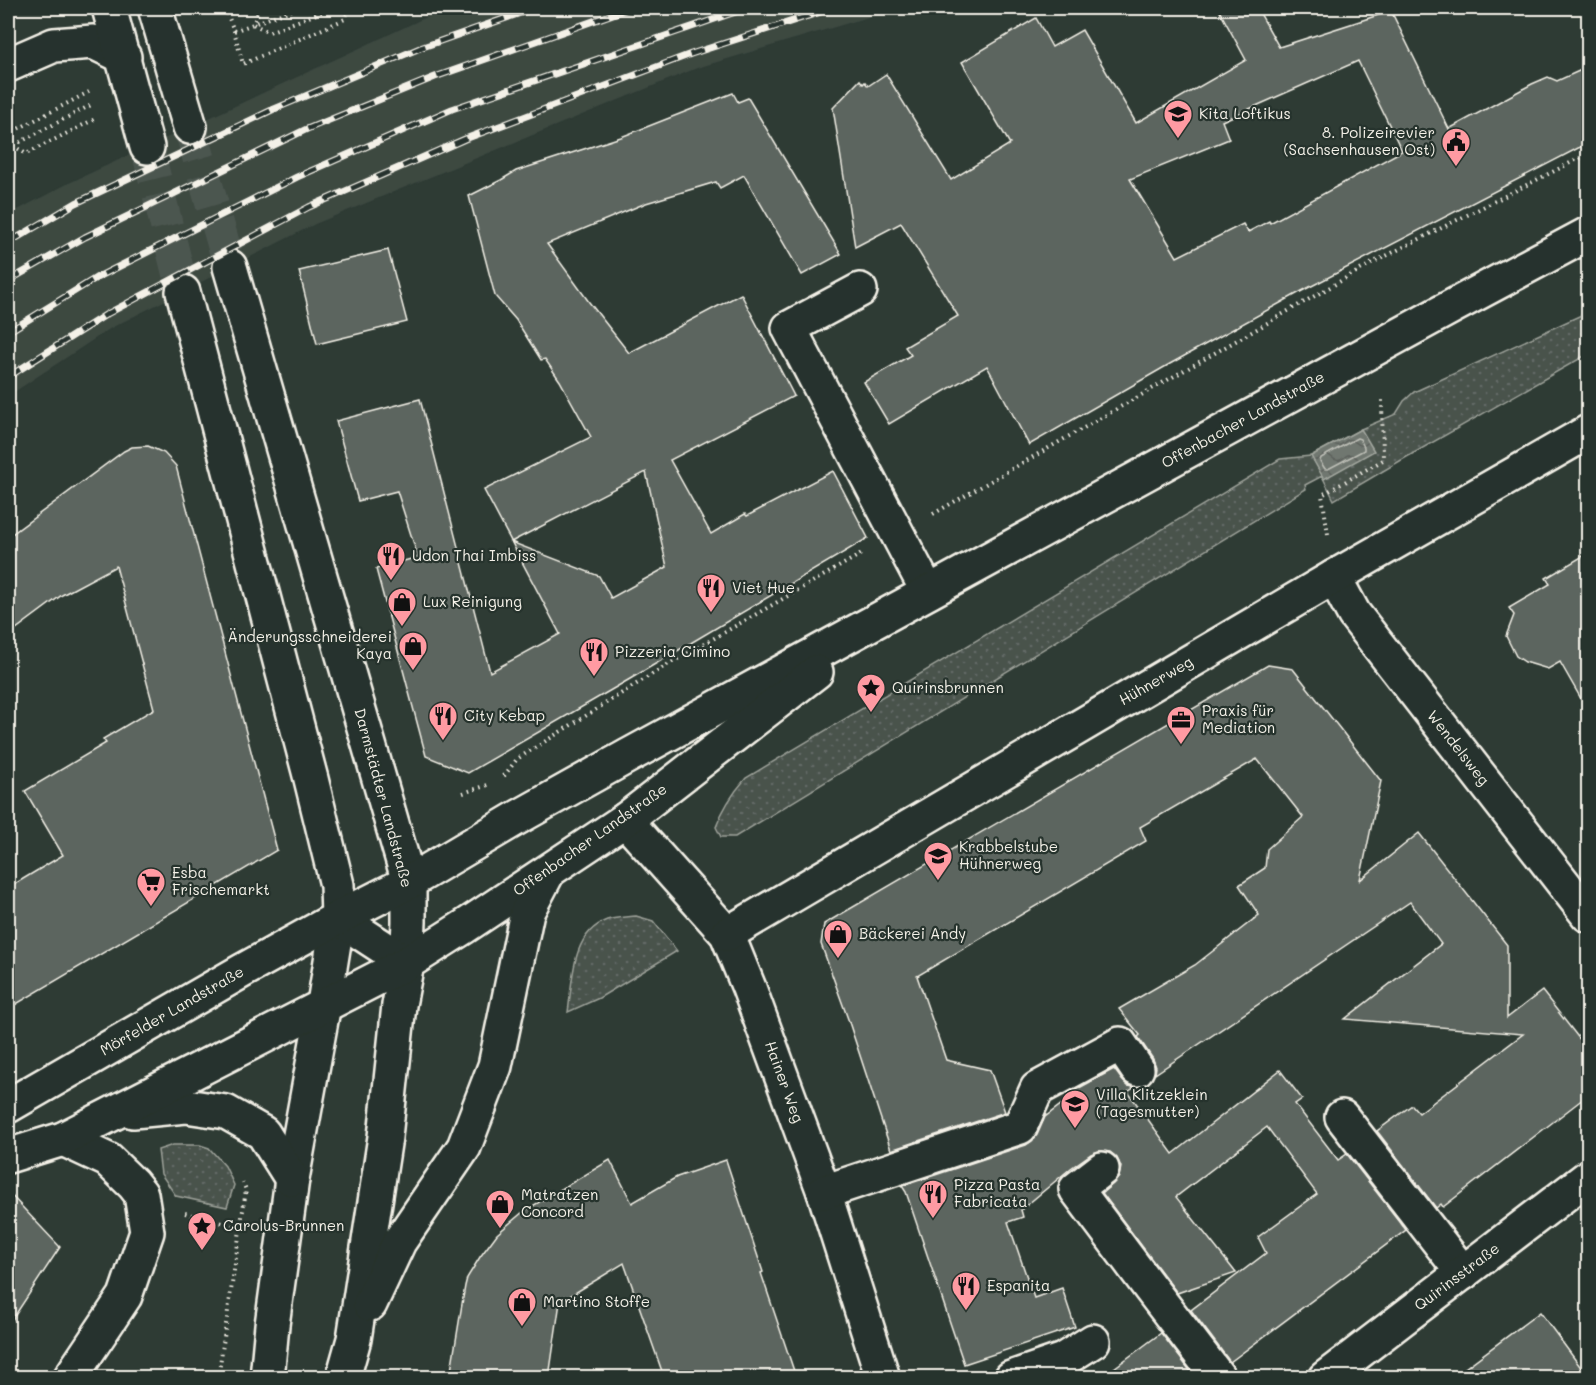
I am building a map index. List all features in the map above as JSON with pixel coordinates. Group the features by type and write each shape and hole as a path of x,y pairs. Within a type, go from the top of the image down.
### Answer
{"main road":[{"path":"110,8 147,147"},
{"path":"155,8 190,127"},
{"path":"8,65 54,45 93,42 124,57"},
{"name":"Offenbacher Landstraße","path":"338,918 409,882 527,812 928,592 1455,304 1588,234"},
{"name":"Darmstädter Landstraße","path":"230,267 409,882 407,963 399,1005 385,1137 354,1339 344,1377"},
{"path":"860,290 789,328 928,592"},
{"path":"183,292 312,779 337,885 338,918 292,1179 267,1377"},
{"name":"Hühnerweg","path":"727,934 1334,577 1588,432"},
{"name":"Wendelsweg","path":"1334,577 1354,615 1588,915"},
{"name":"Offenbacher Landstraße","path":"324,1004 407,963 626,820 898,609"},
{"name":"Hainer Weg","path":"626,820 727,934 824,1192 883,1377"},
{"path":"354,1339 399,1242 464,1147 495,1066 527,912 550,870"},
{"path":"338,918 407,963"},
{"name":"Mörfelder Landstraße","path":"8,1106 338,918"},
{"path":"8,1156 63,1139 324,1004"},
{"path":"824,1192 1020,1127 1037,1089 1120,1044 1137,1069"},
{"path":"113,1113 186,1106 226,1112 263,1133 292,1179"},
{"path":"1342,1117 1463,1273"},
{"path":"63,1139 108,1160 134,1184 141,1194 147,1232 125,1296 70,1377"},
{"path":"1102,1169 1076,1189 1219,1377"},
{"name":"Quirinsstraße","path":"1324,1377 1588,1177"},
{"path":"1011,1377 1063,1360 1093,1341"}],"path":[{"path":"225,8 243,64 345,19 349,8"},
{"path":"254,24 260,8"},
{"path":"234,31 297,8"},
{"path":"254,24 269,32 327,10"},
{"path":"8,134 96,88"},
{"path":"8,140 20,142 102,100"},
{"path":"8,140 26,154 98,117"},
{"path":"501,781 517,759 662,668 1374,262 1588,154"},
{"path":"1334,577 1322,495 1383,460 1382,399"},
{"path":"463,793 491,784"},
{"path":"218,1377 246,1191 243,1179"},
{"path":"178,1211 240,1228"}],"shaded area":[{"path":"446,8 899,8 697,68 315,224 111,328 8,396 8,215 69,183"},
{"path":"1588,312 1588,354 1334,500 1322,476 1305,485 1306,489 735,837 721,837 716,827 729,801 746,778 1280,459 1311,456 1361,429 1396,414 1404,401 1414,392"},
{"path":"636,916 653,921 677,951 599,998 568,1012 576,959 586,936 607,920"},
{"path":"173,1145 200,1145 209,1148 225,1166 234,1185 227,1207 176,1196 161,1174 158,1150"}],"water":[{"path":"1361,429 1374,451 1324,479 1311,456"}],"building":[{"path":"1218,8 1257,8 1279,47 1391,11 1449,129 1532,84 1548,77 1557,81 1588,67 1588,143 1302,291 1029,445 987,366 889,424 864,382 911,355 905,347 958,316 901,223 855,247 833,108 860,80 868,86 886,74 951,180 1010,144 962,62 1036,18 1052,47 1082,30 1136,123 1246,60","holes":["1358,61 1402,151 1270,223 1269,221 1248,232 1243,224 1177,257 1130,179 1229,139 1222,121"]},
{"path":"733,93 738,102 748,98 841,254 802,275 744,175 720,188 716,182 646,203 547,244 629,353 741,294 794,396 670,460 711,534 745,514 747,516 833,471 868,538 468,773 426,756 376,569 418,557 397,491 358,501 336,421 420,399 490,672 560,634 512,542 599,576 611,598 667,567 646,472 511,542 484,490 591,437 560,381 545,359 541,360 516,320 495,296 469,196 516,171 621,137"},
{"path":"388,250 407,322 317,344 299,271"},
{"path":"148,446 164,453 176,466 277,850 8,1009 8,888 63,855 25,791 106,743 103,739 154,709 116,566 62,595 8,635 8,537 124,451 132,447"},
{"path":"1588,553 1588,711 1560,662 1548,669 1525,662 1516,656 1506,636 1514,615 1509,608 1550,584 1546,578"},
{"path":"1268,665 1293,669 1381,781 1360,880 1419,833 1507,945 1507,1018 1542,991 1588,1050 1588,1095 1443,1207 1441,1204 1436,1208 1377,1131 1412,1105 1419,1113 1523,1034 1345,1019 1441,944 1410,902 1155,1074 1156,1067 1153,1059 1138,1037 1140,1035 1119,1009 1195,965 1259,915 1239,885 1265,868 1267,849 1303,817 1257,759 1140,827 1146,841 917,976 946,1060 990,1070 1005,1112 891,1150 821,944 824,924"},
{"path":"1114,1069 1128,1086 1135,1087 1128,1092 1173,1154 1280,1070 1302,1099 1295,1104 1338,1160 1347,1154 1406,1230 1230,1362 1191,1310 1266,1253 1258,1237 1317,1194 1267,1127 1176,1197 1236,1273 1177,1293 1102,1193 1119,1177 1121,1167 1117,1158 1110,1152 1099,1151 1071,1168 1021,1210 1023,1217 1008,1222 1034,1298 1062,1288 1075,1327 964,1364 906,1192 902,1186 1026,1145 1037,1135 1045,1117 1067,1100 1068,1094"},
{"path":"610,1160 632,1203 677,1177 726,1160 796,1377 664,1377 624,1263 560,1302 549,1377 450,1377 467,1278 480,1257 497,1234 524,1211"},
{"path":"8,1192 60,1247 8,1326"},
{"path":"1540,1312 1588,1377 1453,1377"},
{"path":"1161,1333 1195,1377 1102,1377"}],"tunnel":[{"path":"190,127 230,267"},
{"path":"147,147 183,292"}],"railway":[{"path":"8,243 76,203 272,110 420,48 535,8"},
{"path":"8,281 85,237 307,129 435,77 630,8"},
{"path":"8,332 96,278 297,177 452,109 747,8"},
{"path":"8,377 107,314 309,207 465,139 691,54 833,8"}],"place":[{"name":"Kita Loftikus","path":"1178,140"},
{"name":"8. Polizeirevier (Sachsenhausen Ost)","path":"1456,168"},
{"name":"Udon Thai Imbiss","path":"391,582"},
{"name":"Viet Hue","path":"711,614"},
{"name":"Lux Reinigung","path":"402,628"},
{"name":"Änderungsschneiderei Kaya","path":"413,672"},
{"name":"Pizzeria Cimino","path":"594,678"},
{"name":"Quirinsbrunnen","path":"871,714"},
{"name":"City Kebap","path":"443,742"},
{"name":"Praxis für Mediation","path":"1181,746"},
{"name":"Krabbelstube Hühnerweg","path":"938,882"},
{"name":"Esba Frischemarkt","path":"151,908"},
{"name":"Bäckerei Andy","path":"838,960"},
{"name":"Villa Klitzeklein (Tagesmutter)","path":"1075,1130"},
{"name":"Pizza Pasta Fabricata","path":"933,1220"},
{"name":"Matratzen Concord","path":"500,1230"},
{"name":"Carolus-Brunnen","path":"202,1252"},
{"name":"Espanita","path":"966,1312"},
{"name":"Martino Stoffe","path":"522,1328"}]}
